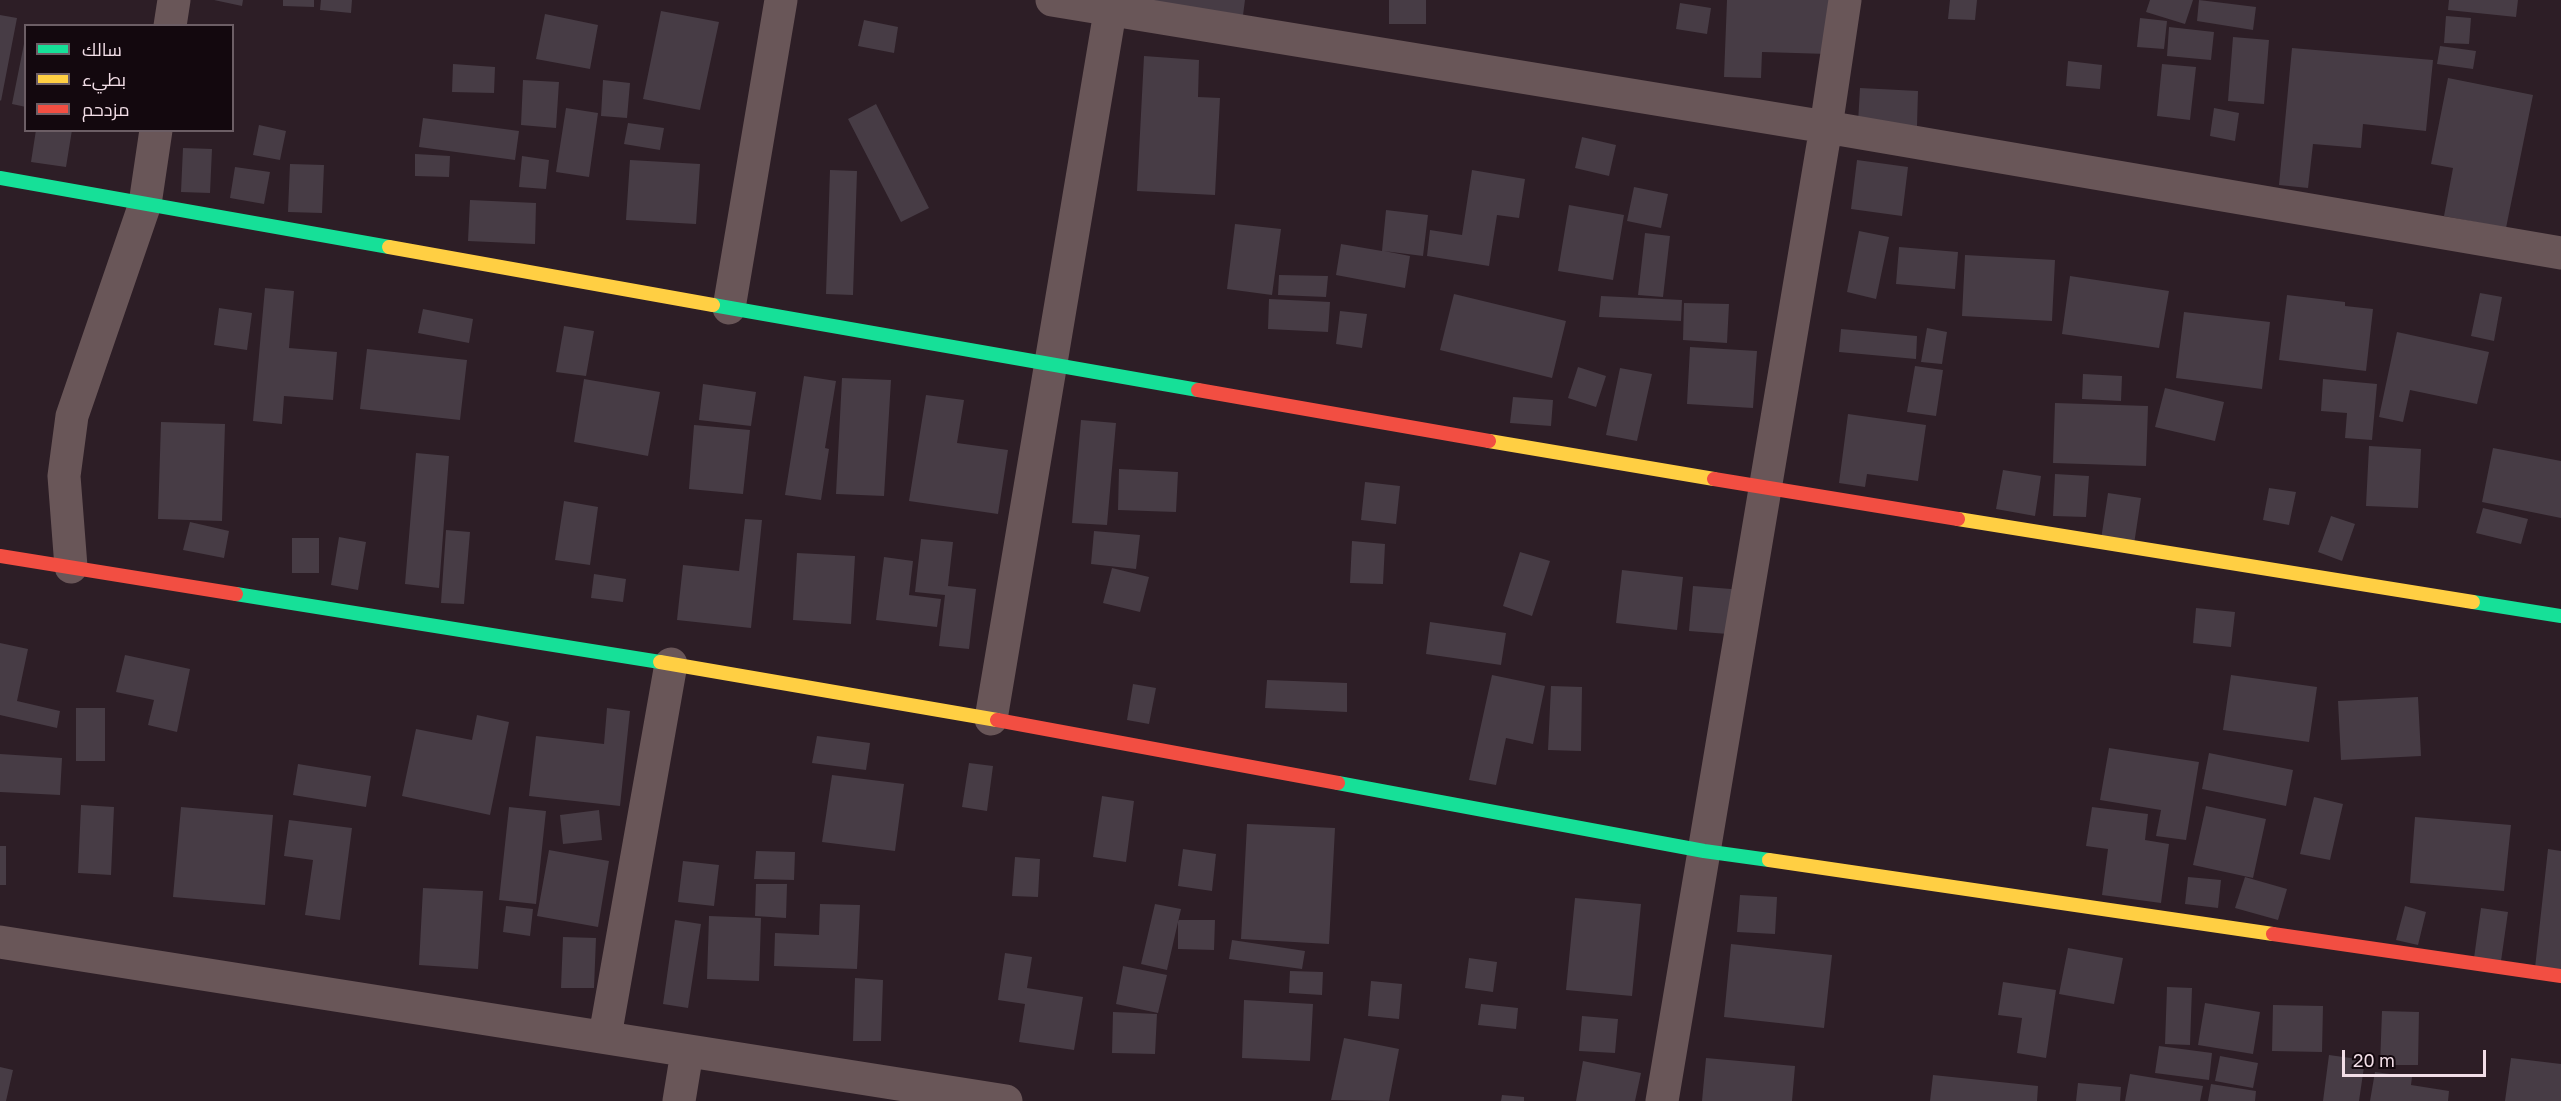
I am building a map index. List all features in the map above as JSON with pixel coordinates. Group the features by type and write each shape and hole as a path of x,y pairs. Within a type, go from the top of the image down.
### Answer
{"street":[{"path":"170,24 174,0"},
{"path":"729,308 781,0"},
{"path":"1053,0 1111,5 2561,254"},
{"path":"1662,1101 1826,127 1845,0"},
{"path":"992,719 1111,5"},
{"path":"71,567 64,476 72,416 146,204 156,132"},
{"path":"0,178 1050,365 1764,488 2561,615"},
{"path":"0,556 671,664 992,719 1704,851 2561,976"},
{"path":"605,1036 671,664"},
{"path":"0,942 1006,1101"},
{"path":"679,1101 687,1052"}],"building":[{"path":"214,0 243,0 242,6"},
{"path":"283,0 314,0 314,7 283,6"},
{"path":"321,0 352,0 351,13 320,10"},
{"path":"1149,0 1245,0 1242,23"},
{"path":"1389,0 1426,0 1426,24 1389,24"},
{"path":"1727,0 1830,0 1828,54 1762,52 1761,78 1724,77"},
{"path":"1950,0 1977,0 1975,20 1948,19"},
{"path":"2150,0 2193,0 2185,24 2146,12"},
{"path":"2199,0 2256,7 2253,30 2197,21"},
{"path":"2449,0 2518,0 2516,17 2448,10"},
{"path":"1680,3 1711,8 1707,34 1676,29"},
{"path":"661,11 719,22 700,110 643,99"},
{"path":"545,14 598,25 590,69 536,59"},
{"path":"0,15 17,18 1,101 0,100"},
{"path":"2446,16 2471,18 2469,44 2444,43"},
{"path":"2140,18 2167,21 2164,49 2137,47"},
{"path":"864,20 898,27 894,53 858,46"},
{"path":"2169,27 2214,32 2211,60 2167,56"},
{"path":"2233,37 2269,40 2264,104 2228,101"},
{"path":"24,44 24,107 12,104"},
{"path":"2440,46 2476,51 2473,69 2437,64"},
{"path":"2292,48 2433,60 2426,131 2363,124 2361,148 2313,144 2308,188 2279,185"},
{"path":"1144,56 1199,60 1198,97 1220,98 1215,195 1137,191"},
{"path":"2068,61 2102,65 2100,89 2066,86"},
{"path":"453,64 495,67 494,93 452,92"},
{"path":"2162,64 2196,67 2190,120 2157,116"},
{"path":"2448,78 2533,95 2506,228 2444,216 2453,168 2431,164"},
{"path":"523,80 559,82 556,128 521,125"},
{"path":"603,80 630,83 627,118 601,116"},
{"path":"1860,88 1918,91 1917,126 1858,123"},
{"path":"876,104 929,208 901,222 848,119"},
{"path":"566,108 598,113 589,177 556,172"},
{"path":"2214,108 2239,113 2235,141 2210,136"},
{"path":"423,118 519,131 515,160 419,147"},
{"path":"628,123 664,128 660,150 624,144"},
{"path":"259,125 286,131 280,160 253,155"},
{"path":"36,132 72,132 66,167 31,162"},
{"path":"1582,137 1616,145 1609,176 1575,168"},
{"path":"183,148 212,149 210,193 181,192"},
{"path":"415,154 450,156 449,177 415,176"},
{"path":"522,156 549,160 546,189 519,187"},
{"path":"630,160 700,164 696,224 626,220"},
{"path":"1857,160 1908,167 1902,216 1851,209"},
{"path":"290,164 324,165 322,213 288,212"},
{"path":"235,167 270,172 264,204 230,198"},
{"path":"830,170 857,171 853,295 826,294"},
{"path":"1472,170 1525,179 1519,218 1497,215 1489,266 1427,256 1430,230 1462,235"},
{"path":"1634,187 1668,194 1661,228 1627,221"},
{"path":"470,200 536,203 535,244 468,241"},
{"path":"1569,205 1624,215 1613,280 1558,271"},
{"path":"1386,210 1428,215 1423,256 1384,251 1410,256 1405,288 1336,275 1341,244 1382,251"},
{"path":"1235,224 1281,229 1272,295 1227,289"},
{"path":"1859,231 1889,237 1876,299 1847,292"},
{"path":"1645,233 1670,236 1663,297 1638,295"},
{"path":"1899,247 1958,252 1955,289 1896,284"},
{"path":"1965,255 2055,260 2052,321 1962,316"},
{"path":"1279,275 1328,276 1326,297 1278,295"},
{"path":"2070,276 2169,291 2159,348 2062,334"},
{"path":"265,288 294,291 289,348 337,352 333,400 284,396 282,424 253,421"},
{"path":"2480,293 2502,297 2494,341 2471,336"},
{"path":"1454,294 1566,321 1552,378 1440,350"},
{"path":"2287,295 2345,302 2345,306 2373,309 2366,371 2279,360"},
{"path":"1601,296 1682,300 1681,321 1599,317"},
{"path":"1269,299 1330,302 1328,332 1268,329"},
{"path":"1684,303 1729,304 1727,343 1683,340"},
{"path":"219,308 252,313 247,350 214,345"},
{"path":"423,309 473,319 469,343 418,333"},
{"path":"1340,311 1367,314 1362,348 1336,344"},
{"path":"2184,312 2270,322 2262,389 2176,378"},
{"path":"564,326 594,331 586,376 556,372"},
{"path":"1927,328 1947,332 1942,364 1921,362"},
{"path":"1841,329 1917,336 1916,359 1839,352"},
{"path":"2397,332 2489,352 2477,404 2410,390 2403,422 2379,417"},
{"path":"1690,347 1757,351 1753,408 1687,404"},
{"path":"367,349 467,360 460,420 360,409"},
{"path":"1915,366 1943,370 1936,416 1907,412"},
{"path":"1578,367 1606,376 1596,407 1568,398"},
{"path":"1620,368 1652,374 1637,441 1606,435"},
{"path":"2083,374 2122,376 2121,401 2082,399"},
{"path":"804,376 836,381 825,448 829,449 821,500 785,495"},
{"path":"842,378 891,380 884,496 836,494"},
{"path":"584,379 660,392 648,456 574,442"},
{"path":"2323,379 2377,384 2372,440 2345,438 2347,413 2321,411"},
{"path":"703,384 756,392 751,426 699,420"},
{"path":"2165,388 2224,402 2215,441 2155,427"},
{"path":"926,395 964,400 957,443 1008,450 998,514 909,501"},
{"path":"1513,397 1553,400 1551,426 1510,423"},
{"path":"2055,403 2148,406 2146,466 2053,463"},
{"path":"1848,414 1926,425 1918,481 1867,474 1865,487 1839,483"},
{"path":"1081,420 1116,423 1107,525 1072,523"},
{"path":"161,422 225,424 222,521 158,519"},
{"path":"694,425 750,430 743,494 689,489"},
{"path":"2369,446 2421,449 2418,508 2366,506"},
{"path":"2493,448 2561,461 2561,518 2482,502"},
{"path":"416,453 449,456 439,588 405,584"},
{"path":"1119,469 1178,472 1176,512 1118,510"},
{"path":"2003,470 2041,476 2035,516 1996,509"},
{"path":"2055,474 2089,476 2086,517 2053,516"},
{"path":"1365,482 1400,486 1396,524 1361,520"},
{"path":"2269,488 2296,492 2289,525 2263,520"},
{"path":"2108,493 2141,498 2133,551 2100,546"},
{"path":"564,501 598,507 590,565 555,560"},
{"path":"2483,508 2528,519 2521,544 2476,533"},
{"path":"2331,516 2355,524 2342,561 2318,552"},
{"path":"745,519 762,520 751,628 677,620 683,565 739,571"},
{"path":"190,522 229,531 224,558 183,550"},
{"path":"446,530 470,532 464,604 441,603"},
{"path":"1094,531 1140,535 1136,569 1091,564"},
{"path":"339,537 366,542 358,590 331,585"},
{"path":"292,538 319,538 319,573 292,573"},
{"path":"921,539 953,542 948,586 976,589 969,649 939,646 945,595 915,592"},
{"path":"1352,541 1385,544 1383,584 1350,583"},
{"path":"1520,552 1550,561 1532,616 1503,606"},
{"path":"797,553 855,556 851,624 793,620"},
{"path":"884,557 913,561 909,595 941,599 937,627 876,620"},
{"path":"1112,568 1149,577 1140,612 1103,603"},
{"path":"1622,570 1683,577 1677,630 1616,623"},
{"path":"594,574 626,579 623,602 591,598"},
{"path":"1693,586 1744,590 1741,635 1689,631"},
{"path":"2196,608 2235,612 2231,647 2193,643"},
{"path":"1430,622 1506,633 1501,665 1426,654"},
{"path":"0,643 28,649 17,701 60,711 57,728 0,715"},
{"path":"125,655 190,669 177,732 148,725 154,700 116,692"},
{"path":"1492,675 1545,686 1533,744 1506,738 1496,785 1469,780"},
{"path":"2231,675 2317,687 2309,742 2223,730"},
{"path":"1267,680 1347,683 1347,712 1265,708"},
{"path":"1133,684 1156,688 1149,724 1127,720"},
{"path":"1551,686 1582,687 1581,751 1548,750"},
{"path":"2418,697 2421,756 2341,760 2338,701"},
{"path":"76,708 105,708 105,761 76,761"},
{"path":"607,708 630,711 620,806 529,796 536,736 604,744"},
{"path":"477,715 509,722 490,815 402,796 416,729 472,740"},
{"path":"817,736 870,743 866,770 812,763"},
{"path":"2109,748 2199,762 2186,840 2156,836 2161,810 2100,800"},
{"path":"2209,753 2293,770 2286,806 2202,789"},
{"path":"0,754 62,758 60,795 0,792"},
{"path":"969,763 993,766 987,811 962,807"},
{"path":"298,764 371,776 366,807 293,795"},
{"path":"832,775 904,784 895,851 822,842"},
{"path":"1102,796 1134,801 1126,862 1093,857"},
{"path":"2314,797 2343,804 2330,860 2300,854"},
{"path":"81,805 114,807 111,875 78,873"},
{"path":"2206,806 2266,819 2253,878 2193,865"},
{"path":"181,807 273,815 265,905 173,897"},
{"path":"509,807 546,811 536,904 499,900"},
{"path":"2092,807 2148,814 2145,840 2169,844 2161,903 2102,895 2108,849 2086,846"},
{"path":"599,810 602,840 563,844 560,815"},
{"path":"2415,817 2511,825 2504,891 2410,883"},
{"path":"289,820 352,828 340,920 305,915 313,860 284,856"},
{"path":"1247,824 1335,828 1329,944 1241,939"},
{"path":"0,846 6,846 6,885 0,885"},
{"path":"1183,849 1216,854 1212,891 1178,886"},
{"path":"2548,849 2561,851 2561,971 2535,968"},
{"path":"549,850 609,861 598,927 537,916"},
{"path":"756,851 795,852 794,880 754,879"},
{"path":"1015,857 1040,859 1038,897 1012,896"},
{"path":"683,861 719,865 714,906 678,902"},
{"path":"2188,877 2221,880 2218,908 2185,904"},
{"path":"2245,877 2287,889 2278,920 2235,908"},
{"path":"756,884 787,884 786,918 755,916"},
{"path":"423,888 483,891 478,969 419,965"},
{"path":"1740,895 1777,897 1775,934 1737,932"},
{"path":"1575,898 1641,904 1632,996 1566,990"},
{"path":"820,904 860,905 857,969 774,966 775,933 819,935"},
{"path":"1155,904 1181,909 1167,970 1141,964"},
{"path":"506,906 533,909 530,936 503,932"},
{"path":"2405,906 2426,912 2418,945 2396,940"},
{"path":"2481,908 2508,912 2501,961 2474,958"},
{"path":"709,916 761,918 759,981 707,979"},
{"path":"675,920 701,924 688,1008 663,1004"},
{"path":"1178,920 1215,920 1214,950 1178,949"},
{"path":"563,937 596,938 594,988 561,988"},
{"path":"1232,940 1305,951 1302,969 1229,959"},
{"path":"1731,944 1832,955 1824,1028 1724,1017"},
{"path":"2068,948 2123,958 2114,1004 2059,994"},
{"path":"1005,953 1032,957 1027,988 1083,997 1074,1050 1019,1042 1025,1004 998,1000"},
{"path":"1469,958 1497,962 1493,992 1465,988"},
{"path":"1123,966 1167,975 1158,1013 1116,1004"},
{"path":"1290,971 1323,972 1322,995 1289,993"},
{"path":"855,978 883,980 881,1041 853,1041"},
{"path":"1371,981 1402,984 1399,1019 1368,1016"},
{"path":"2003,982 2056,990 2046,1058 2017,1053 2022,1018 1998,1015"},
{"path":"2167,987 2192,988 2190,1045 2165,1044"},
{"path":"1244,1000 1313,1004 1310,1061 1242,1058"},
{"path":"2205,1003 2260,1012 2253,1054 2198,1045"},
{"path":"1481,1004 1518,1008 1516,1029 1478,1025"},
{"path":"2273,1005 2323,1006 2322,1052 2272,1051"},
{"path":"2382,1011 2419,1012 2418,1065 2380,1065"},
{"path":"1113,1012 1157,1014 1155,1054 1112,1053"},
{"path":"1582,1016 1618,1019 1615,1053 1579,1051"},
{"path":"1344,1038 1399,1049 1389,1101 1331,1100"},
{"path":"2159,1046 2212,1053 2209,1080 2155,1073"},
{"path":"2329,1055 2365,1060 2359,1101 2323,1101"},
{"path":"2220,1056 2258,1063 2253,1088 2215,1081"},
{"path":"1706,1058 1795,1066 1792,1101 1702,1101"},
{"path":"2511,1058 2561,1064 2561,1101 2505,1101"},
{"path":"1583,1061 1641,1073 1635,1101 1576,1101"},
{"path":"0,1067 13,1070 6,1101 0,1101"},
{"path":"2375,1072 2412,1077 2411,1085 2449,1091 2448,1101 2370,1101"},
{"path":"2130,1074 2203,1086 2200,1101 2125,1101"},
{"path":"1933,1075 2038,1086 2037,1101 1930,1101"},
{"path":"2078,1083 2121,1087 2120,1101 2076,1101"},
{"path":"2211,1084 2256,1091 2255,1101 2208,1101"},
{"path":"1502,1095 1524,1097 1524,1101 1501,1101"}],"traffic: fast":[{"path":"0,178 389,247"},
{"path":"713,305 1198,390"},
{"path":"236,594 660,662"},
{"path":"2473,602 2561,616"},
{"path":"1338,783 1704,851 1769,860"}],"traffic: slow":[{"path":"389,247 713,305"},
{"path":"1489,441 1714,479"},
{"path":"1958,519 2473,602"},
{"path":"660,662 997,720"},
{"path":"1769,860 2273,934"}],"traffic: jam":[{"path":"1198,390 1489,441"},
{"path":"1714,479 1958,519"},
{"path":"0,556 236,594"},
{"path":"997,720 1338,783"},
{"path":"2273,934 2561,976"}]}
